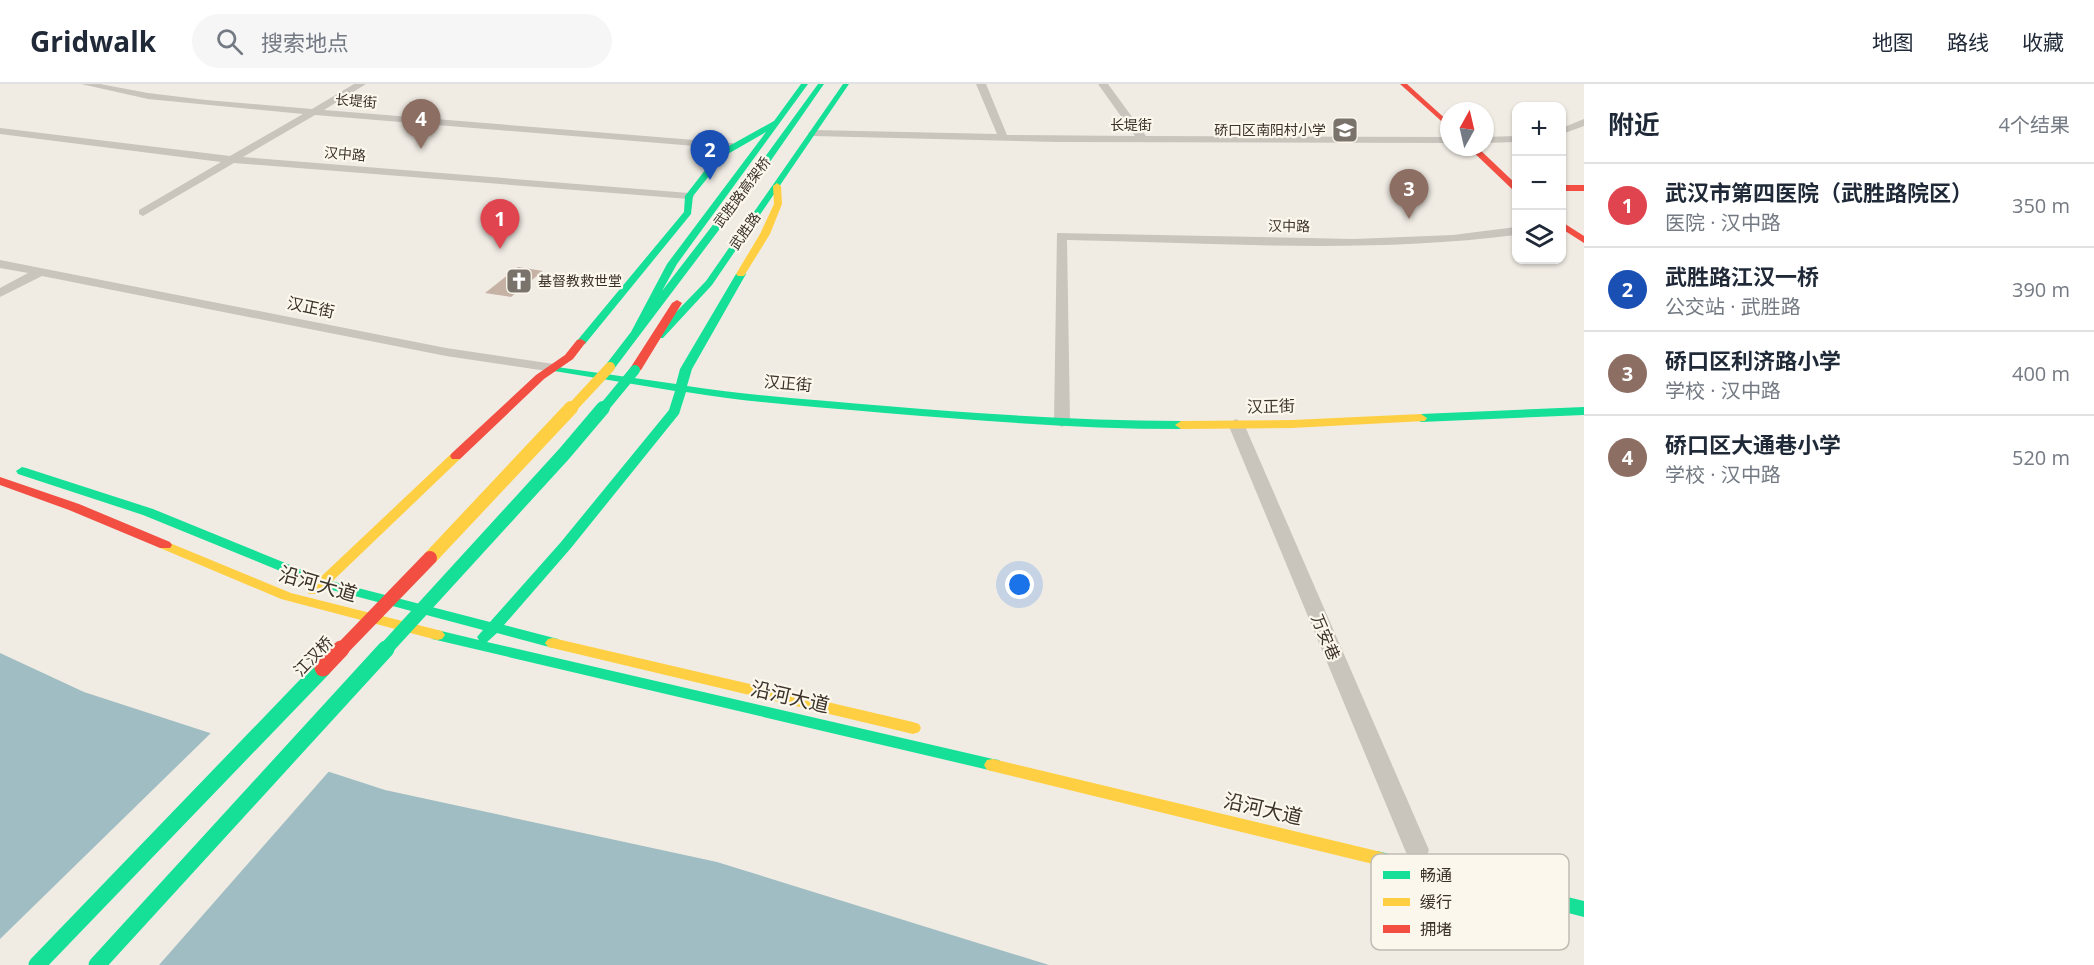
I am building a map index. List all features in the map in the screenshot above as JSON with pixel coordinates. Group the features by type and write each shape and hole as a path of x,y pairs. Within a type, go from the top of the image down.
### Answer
{"main road":[{"path":"635,333 658,285 805,84"},
{"name":"武胜路高架桥","path":"635,333 821,84"},
{"name":"武胜路高架桥","path":"657,337 678,300 832,84"},
{"name":"武胜路","path":"97,965 556,463 635,370 657,337 709,283 846,84"},
{"path":"1403,84 1440,118"},
{"path":"694,234 688,212 689,196 723,153 777,122"},
{"path":"1482,156 1512,184"},
{"path":"477,646 566,545 675,411 686,369 765,234 778,204 777,186"},
{"path":"1566,189 1584,188"},
{"path":"304,601 540,377 569,357 688,212"},
{"path":"1566,228 1584,240"},
{"name":"江汉桥","path":"37,965 536,448 610,367 635,333"},
{"name":"汉正街","path":"554,368 736,397 1112,425 1460,418 1584,411"},
{"name":"沿河大道","path":"11,467 164,518 292,573 322,583 494,628 924,730"},
{"name":"沿河大道","path":"0,482 35,492 147,537 252,585 304,601 477,646 641,682 1371,855"},
{"name":"沿河大道","path":"1569,905 1584,909"}],"street":[{"name":"长堤街","path":"86,84 148,96 732,146"},
{"path":"143,212 361,84"},
{"path":"981,84 1003,137"},
{"path":"1103,84 1142,138"},
{"path":"1566,129 1584,122"},
{"name":"汉中路","path":"0,132 235,160 689,196"},
{"name":"长堤街","path":"813,133 1003,137 1440,140"},
{"path":"1494,140 1512,139"},
{"name":"汉中路","path":"1062,422 1061,236 1354,243 1453,240 1512,232"},
{"name":"汉正街","path":"0,264 425,348 554,368"},
{"path":"0,293 42,271"},
{"name":"万安巷","path":"1236,424 1417,850"}],"water":[{"path":"0,653 84,692 385,790 717,862 1049,965 0,965"}],"pier":[{"path":"213,731 331,769 159,965 0,965 0,939"}],"building":[{"name":"基督教救世堂","path":"518,267 543,271 511,297 485,293"}],"traffic: fast":[{"path":"636,331 672,264 805,84"},
{"path":"610,367 762,167 821,84"},
{"path":"659,336 709,283 846,84"},
{"path":"581,342 688,212 689,196 723,153 778,122"},
{"path":"485,637 566,545 675,411 686,369 741,274"},
{"path":"554,368 737,397 975,417 1112,425 1181,425"},
{"path":"97,965 564,454 635,370"},
{"path":"1421,418 1584,411"},
{"path":"22,471 148,512 322,583 553,643"},
{"path":"437,635 993,765"},
{"path":"37,965 323,668"},
{"path":"1569,905 1584,909"}],"traffic: slow":[{"path":"741,274 765,234 778,204 777,186"},
{"path":"430,558 610,367"},
{"path":"1181,425 1292,424 1421,418"},
{"path":"314,591 456,456"},
{"path":"165,545 286,596 437,635"},
{"path":"553,643 913,728"},
{"path":"993,765 1371,857"}],"traffic: jam":[{"path":"1403,84 1440,118"},
{"path":"1482,156 1512,184"},
{"path":"1566,188 1584,188"},
{"path":"1566,228 1584,240"},
{"path":"635,370 677,303"},
{"path":"456,456 540,377 569,357 581,342"},
{"path":"0,481 74,507 165,545"},
{"path":"323,668 430,558"}],"place":[{"name":"硚口区南阳村小学","path":"1345,130"},
{"name":"硚口区大通巷小学","path":"421,149"},
{"name":"武胜路江汉一桥","path":"710,180"},
{"name":"硚口区利济路小学","path":"1409,219"},
{"name":"武汉市第四医院（武胜路院区）","path":"500,249"},
{"name":"基督教救世堂","path":"519,281"}]}
